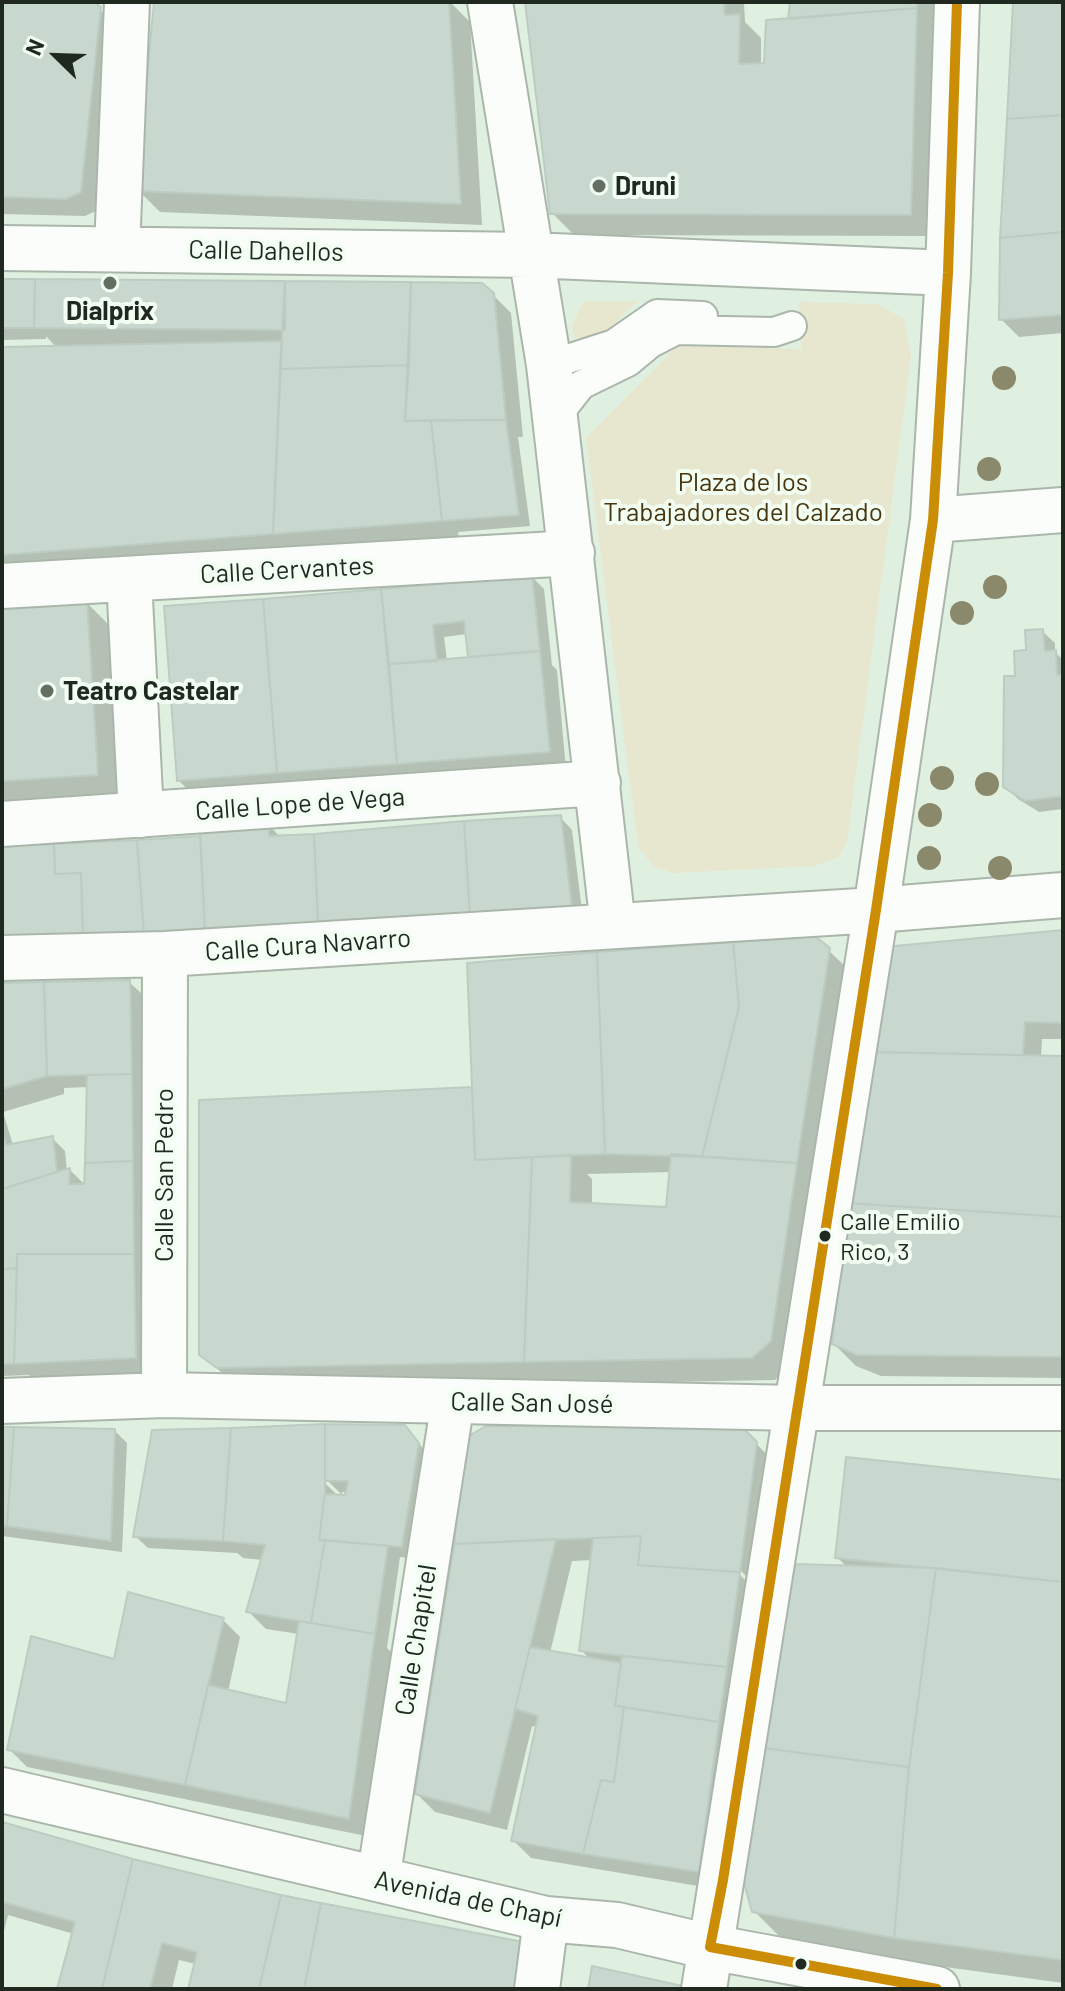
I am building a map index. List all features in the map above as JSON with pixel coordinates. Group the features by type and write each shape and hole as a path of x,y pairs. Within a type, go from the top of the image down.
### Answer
{"street":[{"path":"117,249 127,2"},
{"path":"490,2 549,365 613,926 1063,895"},
{"path":"707,1968 876,910 933,520 948,273 957,2"},
{"name":"Calle Dahellos","path":"2,248 530,255"},
{"path":"530,255 948,273"},
{"path":"933,520 1063,510"},
{"name":"Calle Cervantes","path":"2,586 572,553"},
{"path":"129,579 141,815"},
{"name":"Calle Lope de Vega","path":"2,824 598,783"},
{"name":"Calle Cura Navarro","path":"2,958 165,954 613,926"},
{"name":"Calle San Pedro","path":"164,1395 165,954"},
{"name":"Calle San José","path":"2,1401 164,1395 798,1408 1063,1408"},
{"name":"Calle Chapitel","path":"378,1880 453,1401"},
{"name":"Avenida de Chapí","path":"2,1790 546,1919 617,1925 707,1968 937,1989"},
{"path":"537,1989 546,1919"}],"lane":[{"path":"549,365 614,344 657,314 782,318 792,326 774,332 676,330 651,343 628,362 581,385 555,418"}],"green space":[{"path":"639,301 608,333 575,339 572,326 583,302"},
{"name":"Plaza de los Trabajadores del Calzado","path":"799,302 878,304 904,319 911,356 847,842 839,857 815,866 674,873 654,867 638,847 586,438 677,346 801,349"}],"building":[{"path":"2,2 94,2 101,7 81,192 66,199 2,197"},
{"path":"154,2 449,2 461,204 136,191"},
{"path":"525,2 724,2 725,15 740,14 739,64 764,63 766,20 917,8 911,215 550,214"},
{"path":"790,2 917,2 917,8 788,19"},
{"path":"1013,2 1063,2 1063,115 1007,119"},
{"path":"1063,115 1063,232 1000,238 1007,119"},
{"path":"1063,232 1063,315 999,320 1000,238"},
{"path":"2,279 35,279 34,328 2,328"},
{"path":"35,279 285,281 285,330 34,328"},
{"path":"285,281 411,282 409,365 280,369"},
{"path":"411,282 482,283 494,293 506,420 405,421"},
{"path":"282,341 273,534 2,555 2,347"},
{"path":"409,365 405,421 431,420 442,521 273,534 280,369"},
{"path":"431,420 506,420 519,515 442,521"},
{"path":"532,575 540,651 468,657 464,621 433,625 437,661 389,664 381,589"},
{"path":"381,589 397,764 277,773 263,599"},
{"path":"263,599 277,773 177,781 164,606"},
{"name":"Teatro Castelar","path":"87,600 98,775 2,781 2,606"},
{"path":"1043,629 1045,651 1056,650 1057,675 1063,674 1063,796 1025,801 1003,787 1004,676 1015,676 1014,651 1026,650 1025,630"},
{"path":"540,651 550,752 397,764 389,664"},
{"path":"561,815 572,907 470,917 464,821"},
{"path":"464,821 470,917 318,922 314,834"},
{"path":"269,822 269,836 314,834 318,922 205,932 200,826"},
{"path":"200,836 205,932 144,934 137,840"},
{"path":"137,840 144,934 83,936 81,873 55,874 54,844"},
{"path":"54,844 55,874 81,873 83,936 2,938 2,846"},
{"path":"1063,930 1063,1023 1025,1022 1023,1055 872,1052 884,947"},
{"path":"815,936 830,948 797,1163 702,1157 739,1006 733,942"},
{"path":"733,942 739,1006 702,1157 605,1154 597,952"},
{"path":"597,952 605,1154 475,1160 467,963"},
{"path":"130,980 132,1074 47,1076 44,982"},
{"path":"44,982 47,1076 2,1089 2,983"},
{"path":"872,1052 1063,1056 1063,1217 848,1203"},
{"path":"132,1074 133,1161 85,1163 87,1075"},
{"path":"472,1087 475,1160 532,1157 524,1362 217,1368 199,1355 199,1100"},
{"path":"2,1133 6,1145 53,1136 57,1172 2,1189"},
{"path":"671,1154 797,1163 771,1341 752,1358 524,1362 532,1157 571,1155 570,1202 666,1207"},
{"path":"133,1161 134,1254 17,1254 17,1268 2,1269 2,1189 70,1168 69,1184 84,1184 85,1163"},
{"path":"848,1203 1063,1217 1063,1357 857,1355 832,1344"},
{"path":"17,1254 134,1254 136,1358 14,1364"},
{"path":"17,1268 14,1364 2,1364 2,1269"},
{"path":"325,1424 405,1425 419,1443 402,1547 319,1540 325,1494 345,1495 348,1481 325,1481"},
{"path":"325,1424 325,1494 319,1540 325,1540 311,1623 246,1612 265,1545 223,1541 231,1428"},
{"path":"486,1426 742,1427 757,1442 740,1572 638,1565 641,1536 454,1544 467,1437"},
{"path":"2,1427 14,1427 7,1526 2,1526"},
{"path":"14,1427 115,1429 111,1541 7,1526"},
{"path":"231,1428 223,1541 133,1537 152,1430"},
{"path":"846,1457 1063,1480 1063,1582 835,1558"},
{"path":"641,1536 638,1565 740,1572 727,1667 579,1651 593,1538"},
{"path":"556,1539 490,1813 415,1794 454,1544"},
{"path":"325,1540 388,1546 375,1634 311,1623"},
{"path":"795,1564 936,1568 909,1767 763,1748"},
{"path":"936,1568 1063,1582 1063,1960 894,1938 909,1767"},
{"path":"128,1592 224,1618 185,1785 7,1750 31,1636 114,1659"},
{"path":"299,1621 375,1634 349,1819 185,1785 208,1685 286,1703"},
{"path":"530,1647 621,1663 615,1706 624,1707 614,1782 601,1780 583,1854 511,1841 538,1716 515,1709"},
{"path":"622,1656 727,1667 719,1722 615,1706"},
{"path":"624,1707 719,1722 699,1872 583,1854 601,1780 614,1782"},
{"path":"763,1748 909,1767 894,1938 752,1912 741,1872"},
{"path":"2,1822 133,1859 102,1989 57,1989 75,1922 2,1902"},
{"path":"133,1859 281,1895 259,1989 188,1989 197,1952 162,1943 150,1989 102,1989"},
{"path":"281,1895 321,1903 304,1989 259,1989"},
{"path":"321,1903 523,1942 515,1989 304,1989"},
{"path":"592,1966 687,1987 588,1989"}],"transit line":[{"path":"937,1989 710,1947 876,910 933,520 948,273 957,2"}],"place":[{"name":"Druni","path":"599,186"},
{"name":"Dialprix","path":"110,283"},
{"name":"Teatro Castelar","path":"47,691"},
{"name":"Calle Emilio Rico, 3","path":"825,1236"}]}
